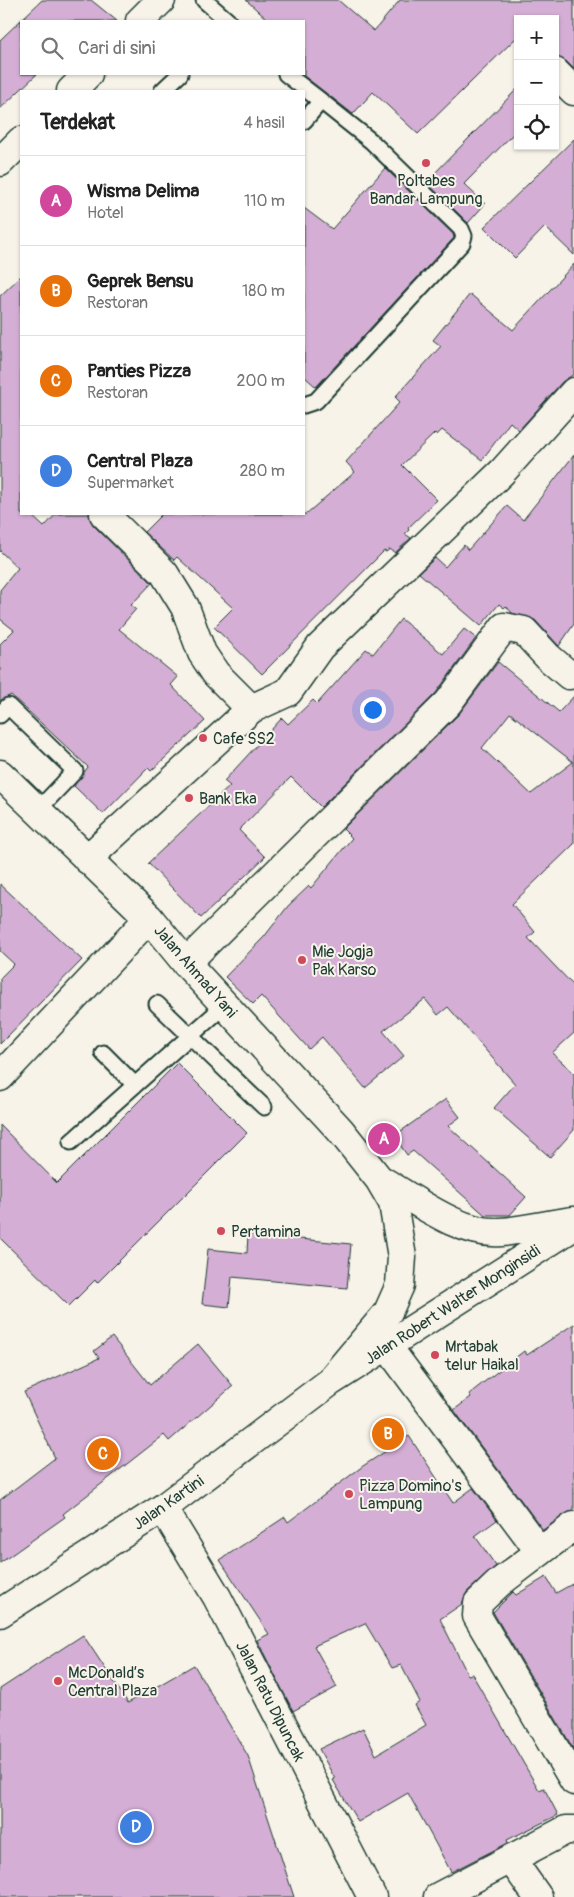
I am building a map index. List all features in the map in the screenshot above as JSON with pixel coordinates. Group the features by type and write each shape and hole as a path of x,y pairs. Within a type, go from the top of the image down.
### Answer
{"main road":[{"path":"141,20 161,0"},
{"path":"72,90 87,75"},
{"path":"559,76 574,91"},
{"path":"0,162 20,143"},
{"path":"87,860 251,709 288,692 320,647 502,472 574,392"},
{"path":"105,515 164,573 185,607 202,653 216,674 251,709"},
{"path":"186,963 448,703 504,627 524,631 548,657 569,675 574,674"},
{"name":"Jalan Ahmad Yani","path":"0,774 37,812 149,918 186,963 340,1130 379,1179 393,1203 399,1229 402,1257 400,1285 388,1312 330,1382"},
{"path":"0,1078 149,918"},
{"name":"Jalan Ahmad Yani","path":"379,1179 444,1217 473,1229 500,1232 574,1221"},
{"name":"Jalan Robert Walter Monginsidi","path":"330,1382 574,1226"},
{"path":"387,1346 540,1552"},
{"name":"Jalan Kartini","path":"0,1613 164,1508 330,1382"},
{"name":"Jalan Ratu Dipuncak","path":"164,1508 217,1597 372,1897"},
{"path":"574,1526 478,1602 477,1616 574,1781"},
{"path":"438,1897 566,1830 574,1830"},
{"path":"511,1859 538,1897"}],"lane":[{"path":"204,0 227,20"},
{"path":"163,90 179,75"},
{"path":"287,75 371,140 461,229 464,236 462,243 316,401 305,405"},
{"path":"305,120 321,101"},
{"path":"0,715 8,706 75,771 37,812"},
{"path":"157,1004 264,1108"},
{"path":"70,1142 225,1005"},
{"path":"103,1053 135,1086"}],"building":[{"path":"42,0 91,0 116,20 21,20"},
{"path":"246,0 338,0 374,31 400,0 574,0 574,69 566,61 559,58 559,15 514,15 514,40 418,134 373,92 353,114 304,76 305,20 268,20"},
{"path":"20,21 20,75 36,75 0,109 0,40"},
{"path":"514,92 514,133 464,184 485,204 468,223 426,182"},
{"path":"574,139 574,255 545,227 515,258 484,227"},
{"path":"385,168 453,234 454,238 316,387 305,377 305,209 332,229"},
{"path":"574,264 574,374 562,382 519,430 510,422 482,460 442,430 437,435 435,433 402,465 437,500 408,528 409,530 405,534 411,538 395,553 390,549 386,552 384,551 262,674 214,627 233,608 177,557 174,560 144,532 161,515 305,515 355,472 346,462 400,402 395,397 441,346 433,340 470,294 513,330"},
{"path":"20,277 20,515 31,515 44,527 55,515 89,515 93,525 152,583 131,605 136,609 119,629 178,677 171,685 205,721 151,771 148,768 103,814 74,786 88,767 11,695 0,701 0,644 14,630 0,619 0,590 18,568 0,551 0,296"},
{"path":"574,455 574,624 559,646 535,620 512,613 506,606 504,608 499,604 481,626 419,573 435,558 445,567 464,545 468,550 507,506 523,520"},
{"path":"401,619 443,654 464,629 476,638 436,693 321,807 291,777 239,830 265,857 201,918 148,863 230,786 224,781 282,718 288,724 313,700 317,704 366,649 373,654"},
{"path":"498,662 559,712 574,696 574,844 512,904 535,932 528,938 574,986 574,1033 552,1053 574,1073 574,1130 550,1157 494,1108 515,1084 448,1007 438,1015 425,999 383,1031 404,1056 365,1088 322,1037 309,1049 261,996 253,1004 225,977 264,937 288,906 309,886 311,888 352,838 343,829 459,714","holes":["510,713 573,762 531,794 482,748"]},
{"path":"0,884 82,960 0,1044 0,978 14,964 0,951"},
{"path":"177,1063 247,1133 97,1283 95,1280 69,1306 0,1238 0,1125 57,1183"},
{"path":"446,1099 460,1117 448,1126 526,1197 510,1215 485,1215 413,1151 407,1155 394,1136"},
{"path":"248,1234 351,1244 347,1288 232,1277 229,1307 202,1304 208,1249 247,1253"},
{"path":"574,1324 574,1511 565,1514 543,1530 454,1410 471,1397 469,1394 524,1351 527,1355"},
{"path":"112,1337 150,1385 198,1344 233,1386 169,1441 164,1435 63,1514 65,1517 0,1563 0,1500 55,1458 24,1392 99,1358 94,1351"},
{"path":"409,1436 453,1503 473,1488 497,1520 475,1536 496,1566 467,1592 462,1604 440,1619 468,1675 472,1674 539,1790 544,1788 558,1815 507,1840 508,1843 451,1872 408,1793 358,1822 333,1780 335,1779 319,1749 363,1728 376,1755 426,1725 415,1705 420,1702 401,1665 392,1668 365,1623 314,1646 337,1687 293,1711 257,1640 269,1634 220,1560 285,1517 288,1522 363,1466"},
{"path":"546,1577 556,1593 574,1583 574,1750 493,1612 513,1592 516,1595"},
{"path":"83,1635 128,1703 194,1665 248,1756 294,1897 0,1897 0,1689"}],"place":[{"name":"Poltabes Bandar Lampung","path":"426,163"},
{"name":"Cafe SS2","path":"203,738"},
{"name":"Bank Eka","path":"189,798"},
{"name":"Mie Jogja Pak Karso","path":"302,960"},
{"name":"Wisma Delima","path":"384,1139"},
{"name":"Pertamina","path":"221,1231"},
{"name":"Mrtabak telur Haikal","path":"435,1355"},
{"name":"Geprek Bensu","path":"388,1434"},
{"name":"Panties Pizza","path":"103,1454"},
{"name":"Pizza Domino's Lampung","path":"349,1494"},
{"name":"McDonald’s Central Plaza","path":"58,1681"},
{"name":"Central Plaza","path":"136,1827"}]}
